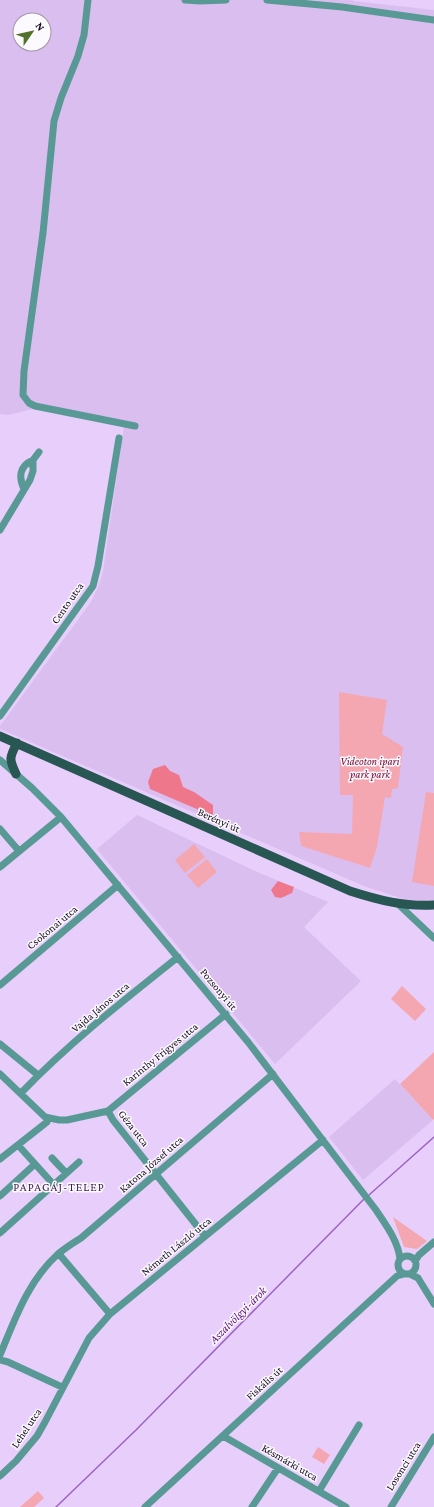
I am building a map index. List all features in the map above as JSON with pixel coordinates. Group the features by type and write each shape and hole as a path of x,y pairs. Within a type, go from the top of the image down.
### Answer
{"main road":[{"name":"Berényi út","path":"0,737 335,884 371,898 422,906 434,905"},
{"path":"16,774 10,761 10,755 17,744"}],"street":[{"path":"88,0 84,35 78,56 61,98 54,121 42,233 24,371 23,395 29,403 35,406 135,426"},
{"path":"185,0 226,0"},
{"path":"267,0 342,7 434,20"},
{"name":"Cento utca","path":"0,716 93,586 98,566 119,438"},
{"path":"24,489 20,478 21,472 27,463 33,460 39,452"},
{"path":"0,530 30,480 33,472 33,460"},
{"name":"Pozsonyi út","path":"0,760 32,788 61,818 226,1014 384,1221 399,1250 411,1259"},
{"path":"0,867 61,818"},
{"path":"0,829 19,851"},
{"name":"Csokonai utca","path":"0,985 118,885"},
{"path":"397,903 431,933 434,938"},
{"name":"Vajda János utca","path":"38,1075 95,1024 178,957"},
{"name":"Karinthy Frigyes utca","path":"108,1111 226,1014"},
{"path":"0,1044 38,1075 21,1093"},
{"path":"0,1074 48,1119 47,1122 0,1159"},
{"name":"Katona József utca","path":"0,1355 24,1298 40,1274 59,1254 81,1238 273,1074"},
{"name":"Géza utca","path":"48,1119 67,1120 108,1111 113,1120 205,1236"},
{"name":"Németh László utca","path":"62,1387 89,1338 110,1314 323,1140"},
{"path":"18,1145 54,1185"},
{"path":"52,1158 66,1173"},
{"path":"0,1232 79,1162"},
{"path":"0,1196 35,1164"},
{"path":"418,1278 402,1273 398,1264 411,1259 434,1242"},
{"path":"59,1254 110,1314"},
{"path":"411,1259 418,1278 434,1304"},
{"name":"Fiskális út","path":"146,1507 402,1273 414,1272 411,1259"},
{"path":"0,1360 8,1362 62,1387"},
{"name":"Lehel utca","path":"0,1476 16,1461 37,1436 46,1422 62,1387"},
{"path":"319,1491 359,1425"},
{"name":"Késmárki utca","path":"223,1436 346,1507"},
{"name":"Losonci utca","path":"391,1507 434,1437"},
{"path":"252,1507 278,1468"}],"shaded area":[{"path":"0,0 353,0 434,10 434,909 364,886 0,729 0,726 91,602 99,585 103,571 124,426 37,408 9,415 0,414"},
{"path":"165,765 170,771 179,775 183,787 194,792 213,805 213,816 150,789 148,782 153,769"},
{"path":"137,815 255,871 328,902 304,927 361,981 275,1064 97,849"},
{"path":"278,881 294,887 292,893 281,898 275,897 271,890"},
{"path":"395,1079 433,1120 363,1180 329,1137"}],"green space":[{"name":"Videoton ipari park park","path":"339,692 387,700 382,734 403,747 398,788 392,789 391,798 385,797 377,847 370,868 301,846 299,832 352,834 353,795 340,795"},
{"path":"426,792 434,793 434,886 412,882"},
{"path":"194,844 205,857 185,873 175,860"},
{"path":"207,859 217,872 198,888 187,875"},
{"path":"402,986 426,1009 415,1021 391,999"},
{"path":"434,1052 434,1119 433,1120 400,1084"},
{"path":"393,1217 427,1241 417,1249 404,1247"},
{"path":"318,1447 330,1455 324,1464 312,1457"},
{"path":"38,1491 44,1498 34,1507 20,1507"}],"waterway":[{"name":"Aszalvölgyi-árok","path":"369,1195 434,1137"},
{"name":"Aszalvölgyi-árok","path":"56,1507 136,1430 364,1199"}],"district":[{"name":"PAPAGÁJ-TELEP","path":"59,1187"}]}
